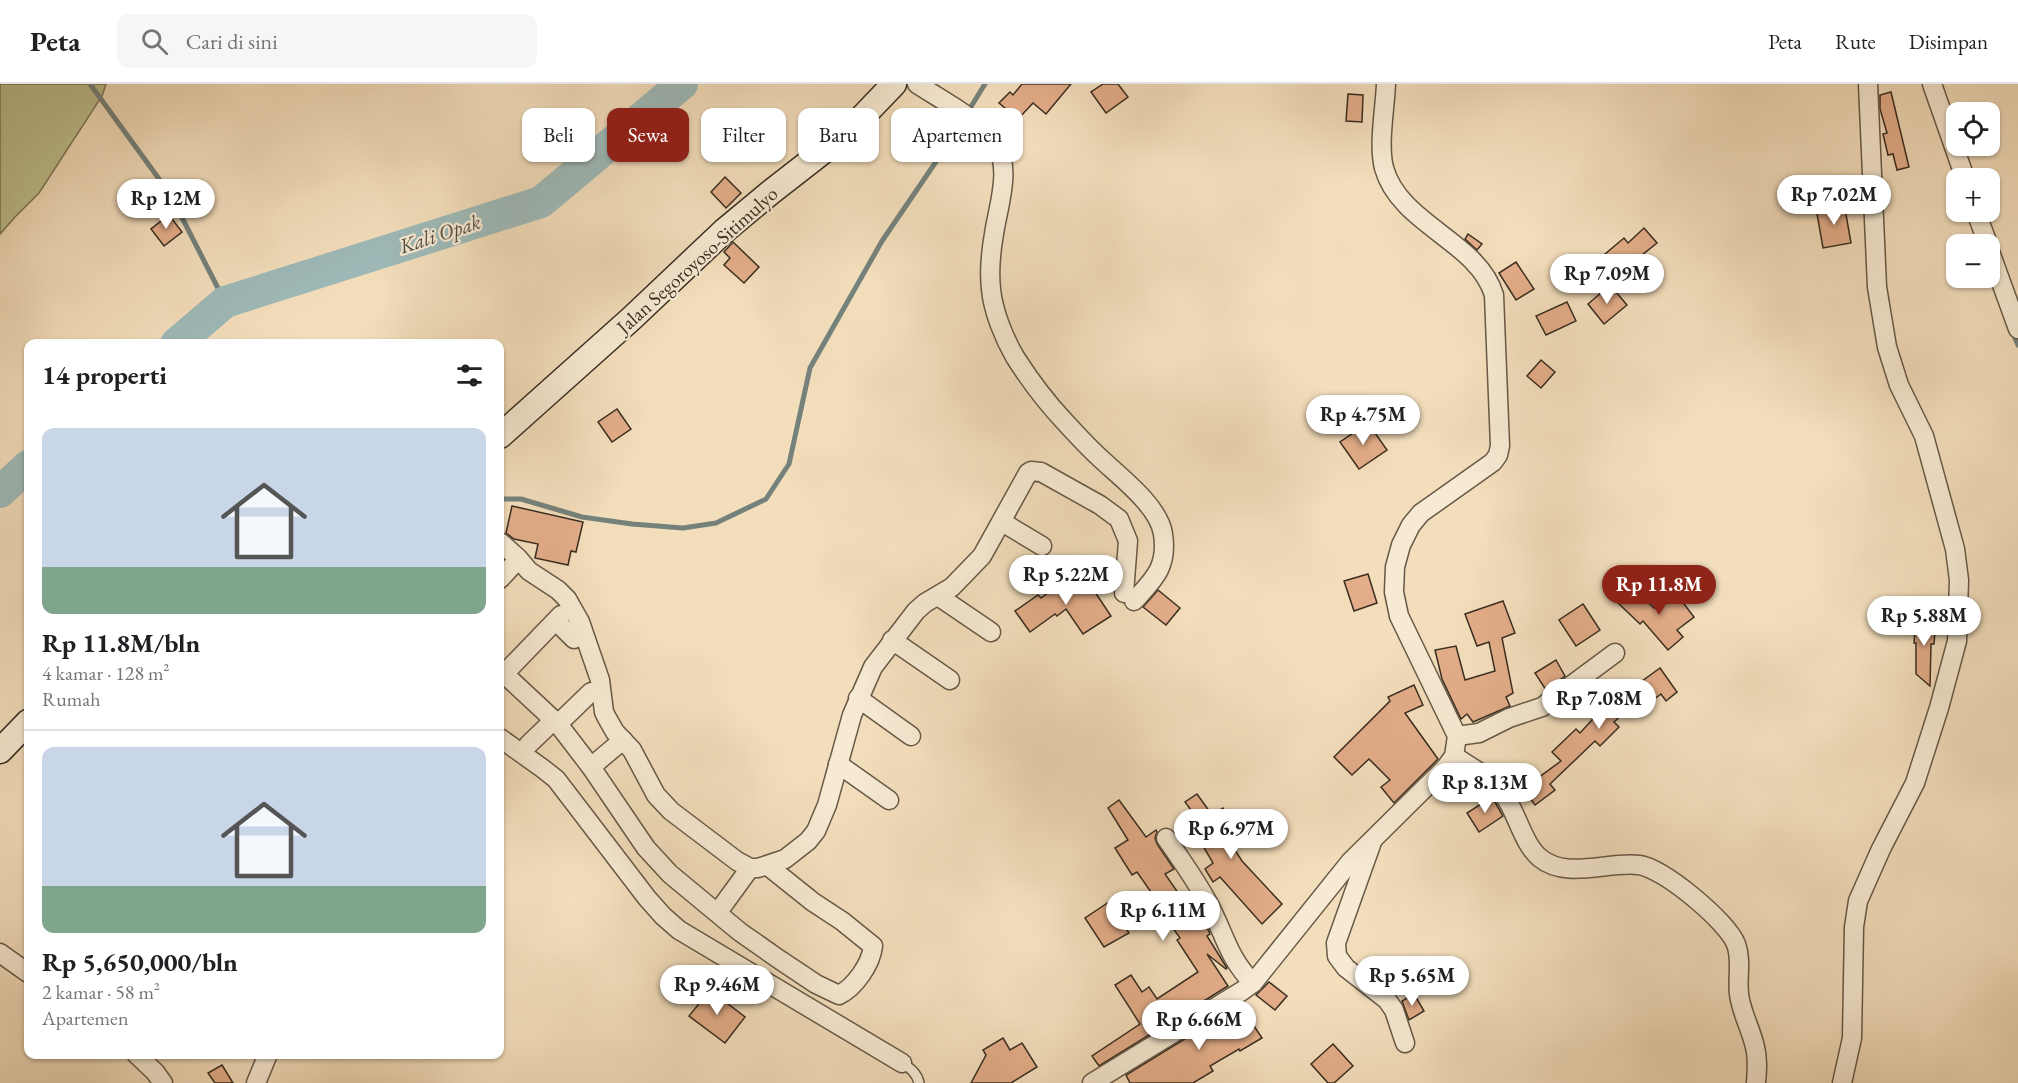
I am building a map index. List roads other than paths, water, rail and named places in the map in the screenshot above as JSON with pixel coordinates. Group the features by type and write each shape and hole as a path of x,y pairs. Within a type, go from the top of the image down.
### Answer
{"main road":[{"name":"Jalan Segoroyoso-Sitimulyo","path":"504,432 632,318 724,231 848,132 894,84"},
{"path":"0,751 24,727"}],"street":[{"path":"718,912 759,867 779,862 808,841 816,831 827,805 845,735 858,698 873,667 916,611 952,587 982,556 1031,471 1041,472 1100,505 1119,519 1128,541 1129,597 1158,576 1163,555 1163,532 1151,508 1063,420 1015,356 999,320 991,290 994,235 1003,183 1002,162 995,143 978,124 917,84"},
{"path":"1092,1083 1253,982 1341,872 1446,767 1454,756 1457,736 1400,616 1394,592 1395,567 1401,545 1411,525 1421,513 1493,462 1498,455 1500,446 1494,295 1491,283 1481,269 1403,202 1392,188 1384,167 1382,151 1386,84"},
{"path":"1842,1083 1852,1038 1854,927 1858,901 1881,849 1915,783 1939,708 1957,641 1959,580 1955,549 1924,436 1899,385 1887,347 1877,287 1868,84"},
{"path":"1932,84 1961,168"},
{"path":"2000,280 2018,329"},
{"path":"1002,522 1042,546"},
{"path":"504,546 529,571 558,590 567,599 580,622 600,680 604,712 611,728 632,750 651,787 666,807 737,861 759,867 842,921 873,946 871,959 847,991 839,995 816,984 740,932 670,874 646,848 591,767 556,722 504,674"},
{"path":"938,596 991,632"},
{"path":"504,670 559,618 574,639"},
{"path":"892,640 950,680"},
{"path":"1457,736 1479,733 1509,718 1542,707 1615,653"},
{"path":"528,746 591,692"},
{"path":"858,698 911,736"},
{"path":"591,767 623,740"},
{"path":"504,741 556,779 647,898 680,930 902,1063"},
{"path":"1454,756 1492,782 1503,793 1531,848 1541,859 1570,869 1623,864 1641,865 1658,871 1668,878 1718,919 1736,944 1739,959 1739,996 1755,1047 1756,1083"},
{"path":"838,764 889,800"},
{"path":"1166,837 1219,922 1231,955 1253,982"},
{"path":"1374,838 1336,943 1337,956 1346,968 1388,1000 1394,1010 1405,1043"},
{"path":"0,953 24,970"},
{"path":"141,1059 163,1083"},
{"path":"256,1083 266,1059"}],"lane":[{"path":"902,1063 918,1077 919,1083"}],"waterway":[{"path":"90,84 170,194 225,302"},
{"name":"Kali Opak","path":"182,339 225,302 541,202 682,84"},
{"path":"972,105 985,84"},
{"path":"504,499 521,499 582,517 683,528 716,523 766,499 789,464 810,368 882,241 936,162"},
{"path":"2013,333 2018,345"},
{"name":"Kali Opak","path":"0,492 24,470"}]}
